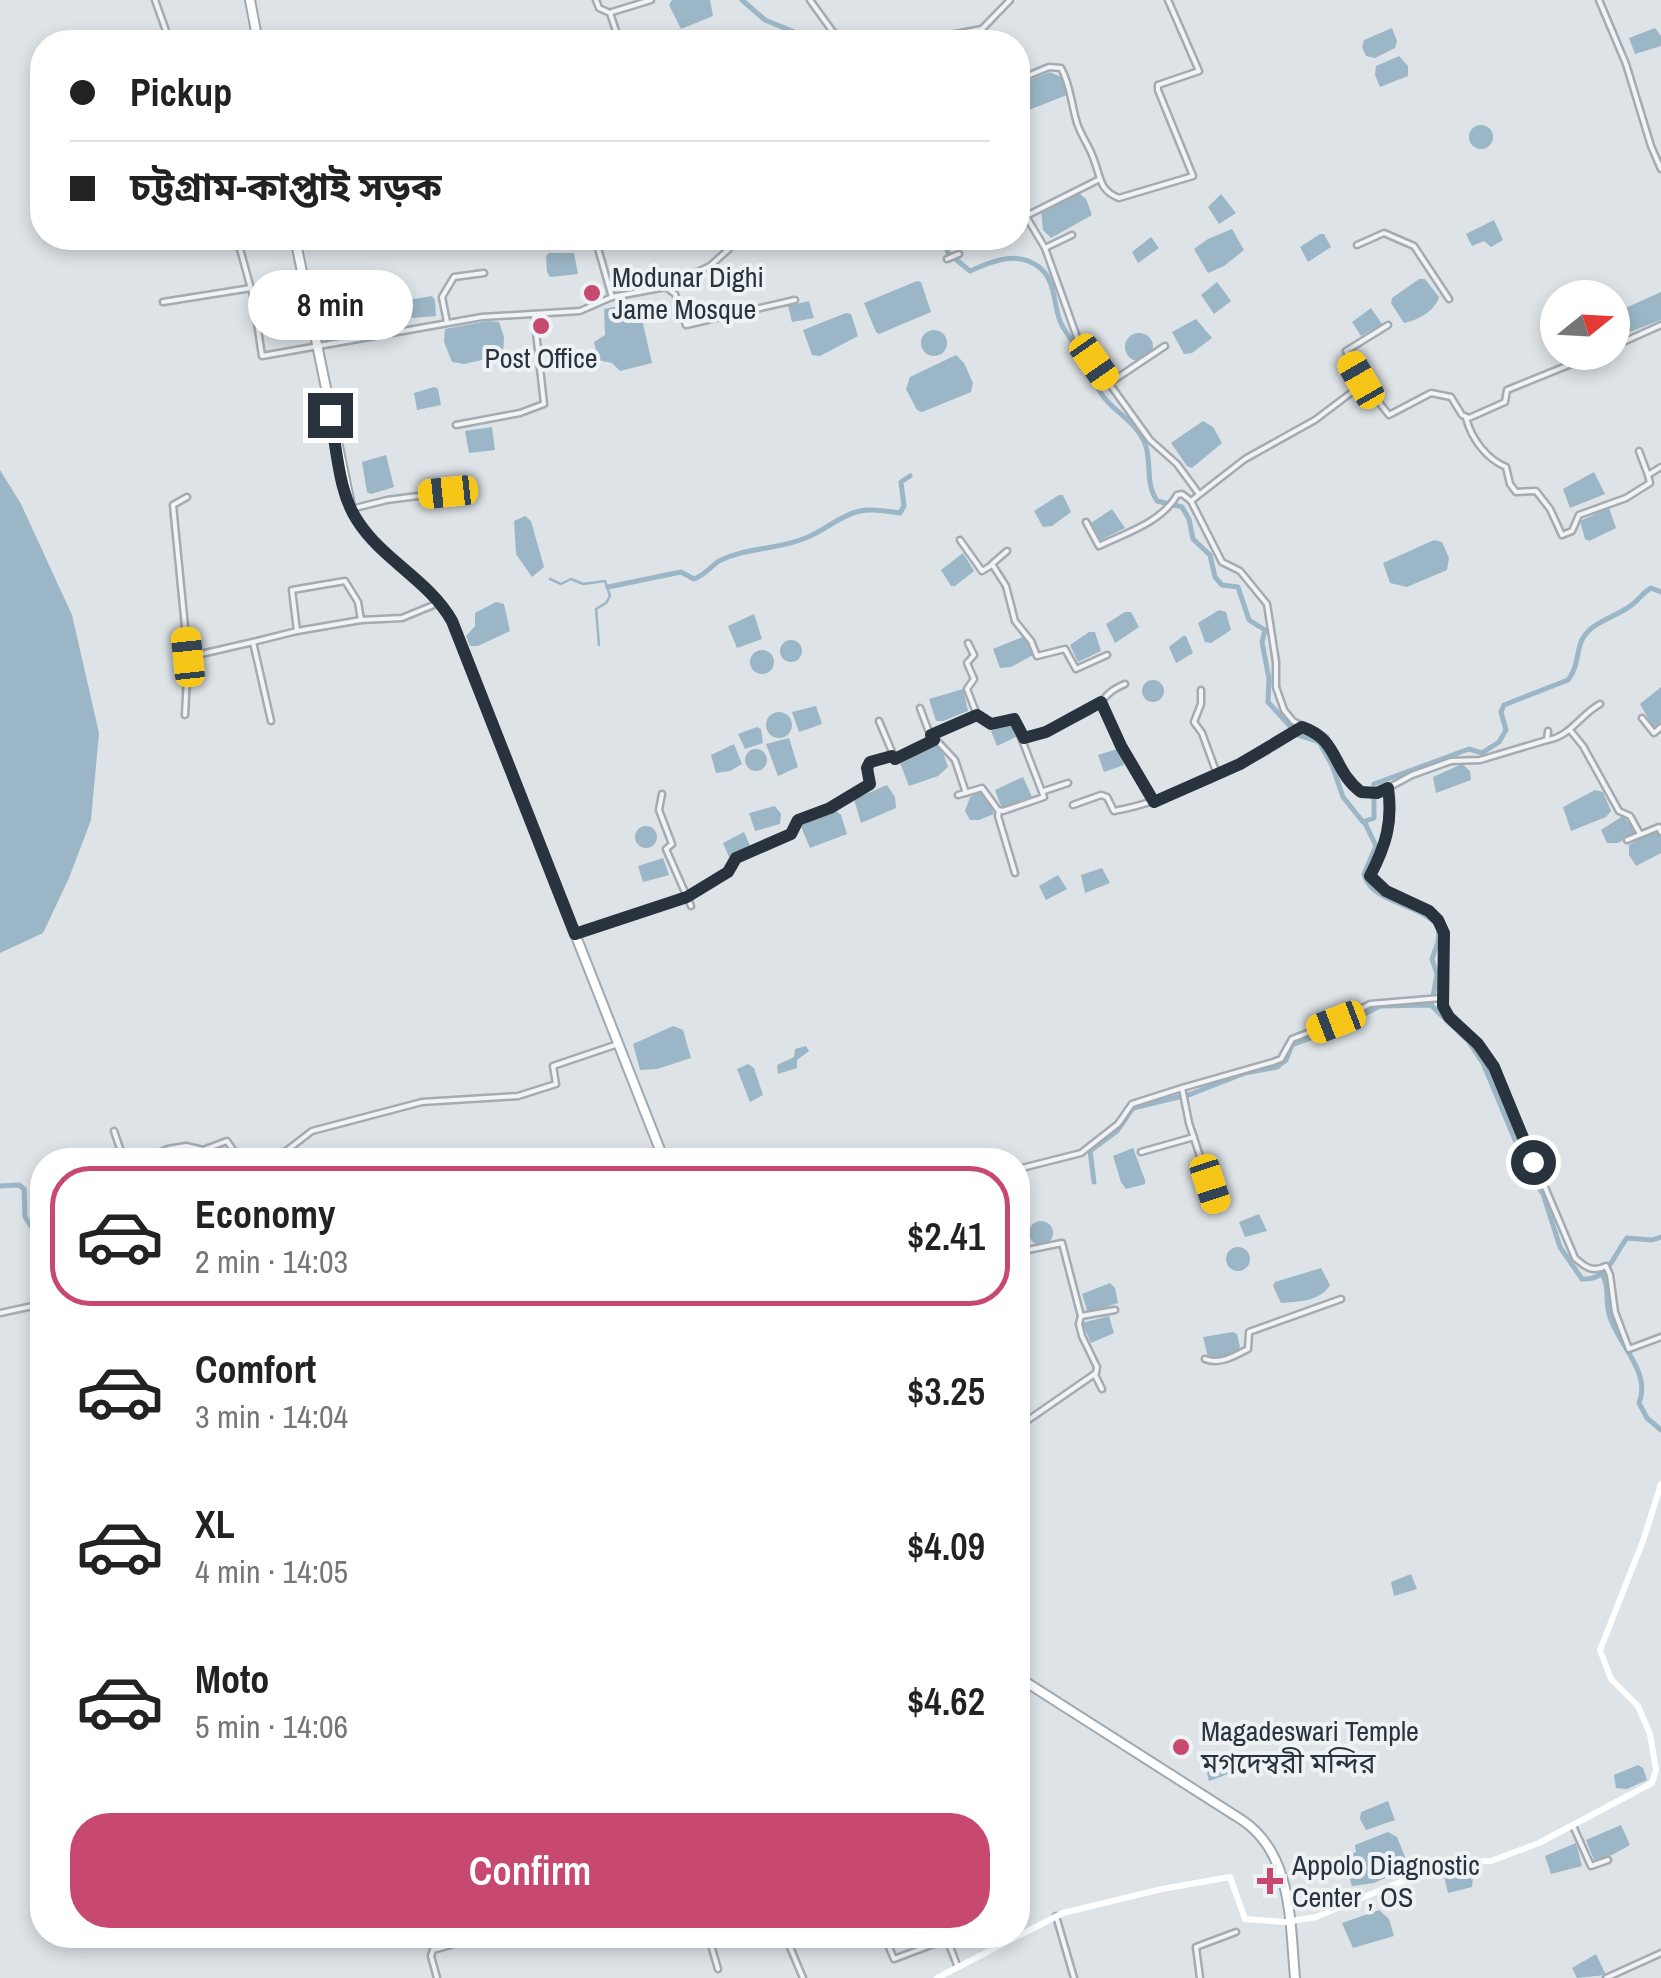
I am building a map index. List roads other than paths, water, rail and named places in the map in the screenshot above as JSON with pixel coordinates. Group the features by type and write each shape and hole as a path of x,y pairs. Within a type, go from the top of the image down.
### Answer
{"main road":[{"path":"250,0 256,30"},
{"path":"298,250 351,508 378,544 440,602 452,621 659,1148"},
{"path":"1030,1930 1056,1916 1162,1889 1230,1877 1245,1919 1292,1922 1333,1910 1434,1868 1503,1858 1649,1785 1656,1778 1650,1734 1638,1706 1611,1680 1600,1650 1661,1484"},
{"path":"1030,1685 1256,1831 1276,1863 1292,1922 1295,1978"},
{"path":"937,1978 995,1948"}],"street":[{"path":"155,0 166,30"},
{"path":"596,0 599,8 610,13 651,0"},
{"path":"810,0 832,30"},
{"path":"977,30 1010,0"},
{"path":"1030,75 1050,67 1061,68 1069,84 1078,128 1093,155 1098,180 1107,192 1119,198 1193,176 1158,90 1164,80 1199,71 1168,0"},
{"path":"1599,0 1626,64 1661,169"},
{"path":"610,13 616,30"},
{"path":"1030,214 1098,180"},
{"path":"1030,223 1045,248 1078,340 1150,440 1177,464 1199,494"},
{"path":"1357,245 1384,233 1414,246 1449,300"},
{"path":"1045,248 1072,235"},
{"path":"239,250 262,356 447,322 580,311 612,296 666,286 713,264 727,250"},
{"path":"598,250 612,296"},
{"path":"947,260 959,254"},
{"path":"447,322 442,298 454,277 484,273"},
{"path":"666,286 674,291 686,325 794,300"},
{"path":"162,302 250,288"},
{"path":"456,425 520,413 544,404 534,314"},
{"path":"1388,325 1346,351 1364,385 1389,415 1431,394 1451,397 1476,442 1494,462 1504,464 1512,488 1516,492 1536,491 1562,535 1572,530 1579,515 1626,498 1650,483 1639,450"},
{"path":"1630,339 1661,325"},
{"path":"1109,383 1165,346"},
{"path":"1466,418 1505,402 1507,390 1556,370"},
{"path":"1191,501 1246,459 1284,440 1364,385"},
{"path":"1648,476 1661,467"},
{"path":"351,508 448,492"},
{"path":"1086,522 1099,546 1171,507 1177,495 1191,501 1222,562 1240,571 1267,604 1278,700 1293,721 1325,738 1354,786 1374,793 1451,761 1480,760 1558,738 1600,704"},
{"path":"185,715 188,657 172,505 187,497"},
{"path":"960,540 982,572 1007,551"},
{"path":"992,564 1010,596 1015,621 1037,656 1065,648 1076,669 1107,654"},
{"path":"297,631 292,590 345,580 358,602 362,620"},
{"path":"188,657 297,631 402,618 440,602"},
{"path":"253,642 270,721"},
{"path":"968,644 974,656 967,663 974,679 967,690 977,715 991,724 1014,719 1044,797 1000,810"},
{"path":"1024,738 1046,732 1125,684"},
{"path":"1201,690 1194,722 1217,774"},
{"path":"1101,702 1154,802"},
{"path":"920,708 932,737 955,760 966,793"},
{"path":"878,721 895,759 977,715"},
{"path":"1642,718 1654,733 1661,727"},
{"path":"1073,805 1101,795 1107,797 1114,811 1154,802 1217,774 1302,727"},
{"path":"1570,730 1619,811 1630,816 1640,834"},
{"path":"1546,740 1548,731"},
{"path":"575,934 687,896 725,874 736,858 791,834 798,820 830,808 870,784 868,765 892,756"},
{"path":"1042,792 1068,783"},
{"path":"958,795 982,788 1000,810"},
{"path":"1388,788 1390,832 1370,876 1386,891 1429,911 1438,920 1444,933 1442,998 1449,1017 1478,1044 1494,1067 1575,1258 1587,1269 1606,1266 1614,1312 1629,1350 1661,1337"},
{"path":"662,794 659,810 672,844 666,849 692,906"},
{"path":"1000,810 998,816 1015,874"},
{"path":"1627,840 1659,827 1661,832"},
{"path":"1030,1166 1081,1152 1118,1124 1132,1104 1274,1062 1281,1058 1292,1038 1370,1004 1442,998"},
{"path":"290,1148 312,1132 422,1102 518,1096 556,1084 553,1066 620,1043"},
{"path":"1182,1088 1218,1208"},
{"path":"114,1131 120,1148"},
{"path":"1141,1152 1194,1137"},
{"path":"209,1148 228,1141 234,1148"},
{"path":"1030,1250 1062,1243 1081,1316 1082,1336 1097,1367 1094,1374 1030,1419"},
{"path":"1205,1359 1217,1362 1232,1357 1248,1349 1249,1332 1340,1299"},
{"path":"0,1313 30,1307"},
{"path":"1081,1316 1114,1310"},
{"path":"1094,1374 1102,1389"},
{"path":"1572,1825 1592,1866 1608,1860"},
{"path":"1056,1916 1074,1978"},
{"path":"1200,1978 1196,1948 1236,1932"},
{"path":"437,1978 431,1956 441,1948"},
{"path":"712,1948 718,1969"},
{"path":"790,1948 803,1978"},
{"path":"890,1948 894,1958 921,1948"},
{"path":"950,1948 958,1967"},
{"path":"1606,1978 1661,1952"}],"water":[{"path":"672,0 710,0 713,16 681,29 669,5"},
{"path":"1392,28 1397,41 1395,48 1375,58 1366,56 1364,40"},
{"path":"1655,28 1661,36 1661,46 1635,54 1629,38"},
{"path":"1399,56 1408,66 1408,76 1380,87 1376,66"},
{"path":"1050,72 1063,78 1067,95 1030,109 1030,80"},
{"path":"1481,125 1490,128 1490,146 1481,149 1472,146 1469,137 1472,128"},
{"path":"1079,193 1092,215 1051,238 1043,230 1041,211"},
{"path":"1221,194 1236,213 1219,224 1208,207"},
{"path":"1494,220 1503,240 1491,247 1484,241 1472,246 1466,234"},
{"path":"1232,229 1244,250 1208,273 1194,249"},
{"path":"1324,234 1331,247 1308,262 1300,247"},
{"path":"1151,237 1159,248 1138,263 1132,252"},
{"path":"574,253 578,274 550,277 546,256"},
{"path":"1425,279 1439,297 1425,314 1404,323 1391,303 1392,298"},
{"path":"921,282 931,312 876,332 864,303"},
{"path":"1217,282 1231,301 1214,314 1201,295"},
{"path":"1661,292 1661,320 1630,332 1630,306"},
{"path":"432,296 436,316 412,318 408,300"},
{"path":"809,301 814,318 792,322 788,306"},
{"path":"638,302 652,363 620,371 612,363 598,360 594,342 605,335 604,309"},
{"path":"1371,308 1382,324 1361,336 1352,322"},
{"path":"851,314 858,336 820,356 812,355 803,330"},
{"path":"1196,319 1212,338 1192,353 1184,354 1172,332"},
{"path":"499,322 504,337 503,355 464,364 452,362 444,342 445,329"},
{"path":"934,330 943,334 947,343 943,352 934,356 925,352 921,343 925,334"},
{"path":"1139,333 1149,337 1153,347 1149,357 1139,361 1129,357 1125,347 1129,337"},
{"path":"956,355 973,383 971,392 922,412 917,410 906,389 910,377"},
{"path":"438,389 441,405 417,410 414,393"},
{"path":"1203,421 1213,427 1222,443 1192,468 1171,443"},
{"path":"492,427 495,450 469,453 465,431"},
{"path":"386,455 394,487 371,494 367,492 362,462"},
{"path":"0,470 21,504 72,615 99,733 91,820 69,878 43,933 0,953"},
{"path":"1594,472 1605,494 1570,508 1563,489"},
{"path":"1063,495 1071,512 1052,526 1043,527 1034,511"},
{"path":"1609,508 1616,528 1589,541 1585,539 1580,521"},
{"path":"1112,509 1125,528 1101,540 1091,523"},
{"path":"525,516 531,521 544,567 532,577 516,554 514,521"},
{"path":"1434,540 1442,542 1449,558 1447,570 1407,587 1390,583 1383,563"},
{"path":"963,553 974,571 951,586 941,570"},
{"path":"496,602 504,604 510,631 470,646 466,636 475,626 475,613"},
{"path":"1219,610 1226,612 1231,630 1211,643 1205,642 1198,623"},
{"path":"1131,612 1139,627 1115,643 1106,624"},
{"path":"754,614 762,639 737,648 728,626"},
{"path":"1095,632 1101,651 1078,662 1070,645"},
{"path":"1025,636 1033,655 1011,667 1000,668 993,649"},
{"path":"1183,636 1193,653 1176,663 1169,647"},
{"path":"791,640 799,643 799,659 791,662 783,659 780,651 783,643"},
{"path":"762,650 774,662 762,674 750,662"},
{"path":"1153,680 1161,683 1161,699 1153,702 1145,699 1142,691 1145,683"},
{"path":"1661,687 1661,722 1653,727 1640,704"},
{"path":"963,689 968,711 936,721 929,699"},
{"path":"816,706 822,724 799,732 792,712"},
{"path":"779,712 788,716 792,725 788,734 779,738 770,734 766,725 770,716"},
{"path":"1013,720 1018,736 997,746 991,731"},
{"path":"761,729 763,743 745,749 738,734"},
{"path":"789,738 798,767 778,776 766,744"},
{"path":"734,744 742,764 716,773 711,755"},
{"path":"935,744 942,750 948,767 938,776 909,786 900,763"},
{"path":"756,749 764,752 764,768 756,771 748,768 745,760 748,752"},
{"path":"1117,749 1124,765 1104,772 1098,755"},
{"path":"1462,764 1470,771 1471,780 1436,793 1433,777"},
{"path":"1023,777 1032,797 1006,808 1001,806 995,790"},
{"path":"887,785 895,797 896,808 861,823 854,799"},
{"path":"1595,790 1603,792 1611,811 1606,817 1571,831 1563,807"},
{"path":"979,792 987,798 994,814 970,820 965,811 970,797"},
{"path":"775,806 781,814 780,824 755,831 749,813"},
{"path":"835,810 841,815 847,834 810,848 800,824"},
{"path":"1623,816 1636,832 1618,843 1607,843 1601,830"},
{"path":"646,826 654,829 654,845 646,848 638,845 635,837 638,829"},
{"path":"1654,831 1661,836 1661,853 1636,866 1629,855 1629,845"},
{"path":"744,832 751,848 729,857 723,843"},
{"path":"663,858 669,875 643,882 638,866"},
{"path":"1102,868 1110,883 1085,893 1081,875"},
{"path":"1058,875 1067,889 1046,900 1039,886"},
{"path":"673,1026 683,1030 691,1058 640,1070 633,1044"},
{"path":"806,1046 809,1051 797,1060 797,1068 778,1074 777,1065 794,1057 795,1049"},
{"path":"748,1064 754,1068 763,1095 750,1102 737,1069"},
{"path":"1133,1148 1145,1184 1126,1189 1113,1156"},
{"path":"1259,1214 1267,1231 1245,1237 1239,1222"},
{"path":"1046,1222 1052,1228 1050,1242 1032,1242 1032,1224"},
{"path":"1238,1247 1250,1259 1238,1271 1226,1259"},
{"path":"1321,1268 1330,1285 1326,1290 1308,1300 1281,1303 1273,1286 1275,1282"},
{"path":"1110,1283 1118,1303 1088,1313 1082,1294"},
{"path":"1109,1316 1114,1333 1091,1343 1082,1323"},
{"path":"1237,1334 1238,1351 1221,1359 1208,1357 1203,1337"},
{"path":"1411,1574 1417,1589 1394,1596 1391,1582"},
{"path":"1227,1755 1231,1773 1209,1781 1204,1761"},
{"path":"1638,1765 1647,1780 1627,1789 1616,1788 1614,1775"},
{"path":"1388,1801 1395,1820 1366,1830 1361,1812"},
{"path":"1621,1825 1630,1845 1594,1860 1586,1840"},
{"path":"1388,1832 1397,1837 1409,1867 1374,1883 1352,1886 1343,1858 1356,1852 1355,1845"},
{"path":"1576,1843 1582,1866 1551,1874 1545,1856"},
{"path":"1466,1867 1473,1876 1472,1887 1448,1893 1443,1872"},
{"path":"1379,1910 1389,1919 1394,1936 1353,1948 1342,1923"},
{"path":"1596,1954 1606,1975 1577,1978 1572,1968"}],"waterway":[{"path":"742,0 765,20 790,30"},
{"path":"947,250 970,271 1011,258 1028,261 1047,276 1062,325 1099,391 1144,441 1157,501 1182,507 1193,539 1210,555 1215,577 1222,585 1238,587 1249,620 1265,630 1262,642 1269,679 1268,702 1298,735 1319,742 1343,797 1363,822 1374,818 1374,784 1469,749 1482,753 1499,742 1506,730 1501,712 1504,705 1568,680 1581,642 1591,629 1626,609 1651,588 1661,592"},
{"path":"608,587 681,572 694,579 730,556 803,539 853,513 900,513 904,506 901,482 910,476"},
{"path":"550,579 561,584 571,579 583,584 605,581 610,596 596,609 599,645"},
{"path":"1365,823 1376,846 1364,874 1369,884 1439,927 1432,959 1437,974 1432,1002"},
{"path":"1094,1182 1090,1151 1117,1131 1133,1108 1277,1067 1286,1060 1292,1045 1380,1006 1431,1005 1469,1042 1483,1063 1528,1171 1543,1194 1560,1247 1582,1279 1604,1272 1627,1238 1661,1237"},
{"path":"0,1186 19,1185 24,1189 25,1217 30,1225"},
{"path":"1602,1274 1613,1325 1641,1380 1639,1403 1647,1418 1661,1430"}],"place":[{"name":"Modunar Dighi Jame Mosque","path":"592,293"},
{"name":"Post Office","path":"541,326"},
{"name":"Magadeswari Temple মগদেস্বরী মন্দির","path":"1181,1747"},
{"name":"Appolo Diagnostic Center , OS","path":"1270,1881"}]}
